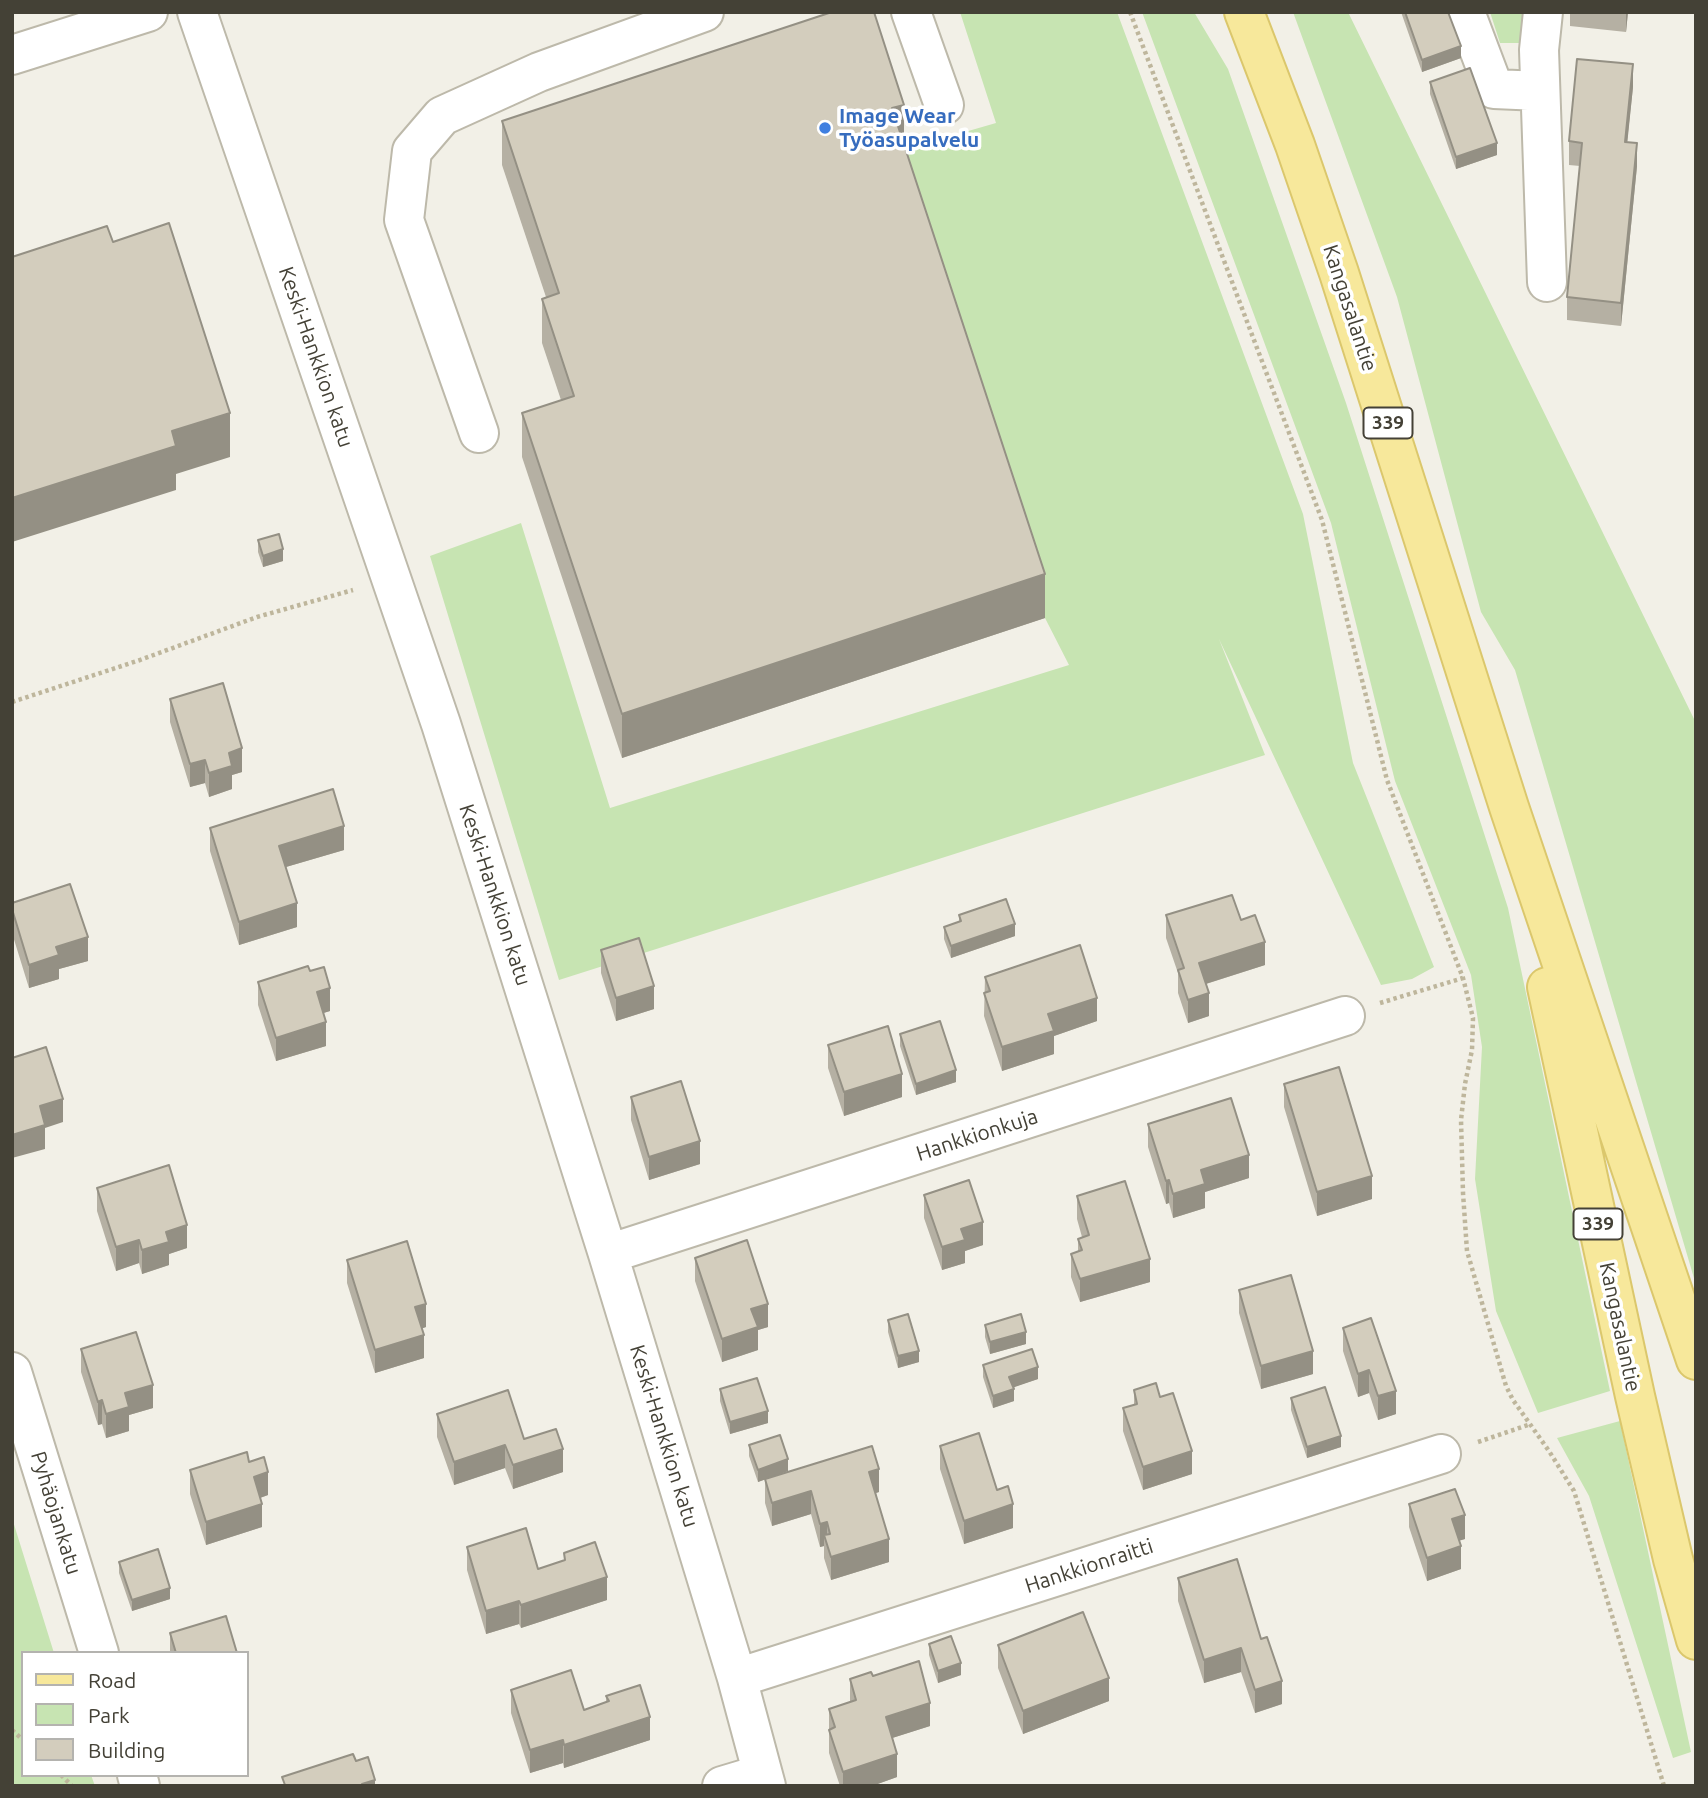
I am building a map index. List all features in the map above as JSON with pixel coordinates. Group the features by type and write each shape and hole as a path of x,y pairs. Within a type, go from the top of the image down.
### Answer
{"main road":[{"name":"Kangasalantie","path":"1244,12 1295,145 1339,273 1509,807 1696,1360"},
{"name":"Kangasalantie","path":"1509,807 1635,1396 1673,1559 1696,1640"}],"street":[{"path":"12,55 148,12"},
{"name":"Keski-Hankkion katu","path":"197,12 441,724 608,1254 737,1678 764,1780"},
{"path":"479,433 404,220 412,151 442,116 539,72 704,12"},
{"path":"911,12 944,105"},
{"path":"1465,12 1494,89 1540,91"},
{"path":"1543,12 1539,50 1547,282"},
{"name":"Hankkionkuja","path":"608,1254 1345,1016"},
{"name":"Pyhäojankatu","path":"12,1372 98,1651"},
{"name":"Hankkionraitti","path":"737,1678 1441,1454"},
{"path":"722,1786 764,1780"}],"path":[{"path":"1130,12 1322,520 1387,780 1463,978 1473,1018 1472,1050 1461,1120 1462,1193 1467,1251 1506,1386 1574,1491 1664,1786"},
{"path":"12,702 140,660 257,617 391,579"},
{"path":"1345,1016 1463,978"},
{"path":"1441,1454 1531,1424"}],"green space":[{"path":"960,12 1117,12 1303,514 1353,763 1434,967 1412,979 1381,985 1219,639 1265,755 559,980 430,556 521,523 610,808 1069,665 1045,618 892,153 996,123"},
{"path":"1142,12 1194,12 1228,69 1346,403 1508,908 1610,1391 1538,1413 1496,1311 1475,1179 1482,1047 1471,975 1395,781 1331,523"},
{"path":"1293,12 1348,12 1696,723 1696,1285 1515,670 1481,612 1397,297"},
{"path":"1490,12 1525,12 1523,43 1500,43"},
{"path":"1620,1421 1691,1752 1673,1758 1589,1496 1557,1438"},
{"path":"12,1518 53,1651 21,1651 21,1777 92,1777 95,1786 12,1786"}],"building":[{"path":"832,12 874,12 904,105 892,108 1045,574 622,714 522,413 574,396 542,299 559,293 502,121"},
{"path":"1405,12 1448,12 1461,46 1422,60"},
{"path":"1577,59 1633,64 1625,142 1637,143 1621,303 1567,297 1582,143 1569,141"},
{"path":"1470,68 1497,143 1456,157 1430,82"},
{"path":"169,223 230,413 172,431 176,446 12,498 12,257 107,226 113,242"},
{"path":"279,534 283,549 263,556 258,540"},
{"path":"223,683 242,748 229,753 232,766 209,773 205,760 190,764 170,699"},
{"path":"333,789 344,826 279,846 297,903 239,922 210,828"},
{"path":"70,884 88,937 56,947 59,955 29,965 12,903"},
{"path":"1232,895 1241,920 1255,915 1265,942 1199,963 1209,993 1188,1000 1178,970 1184,968 1166,915"},
{"path":"1006,899 1015,924 951,946 944,927 961,921 959,915"},
{"path":"639,938 654,986 616,998 601,950"},
{"path":"1080,945 1097,998 1048,1014 1054,1031 1002,1047 984,993 990,991 985,977"},
{"path":"308,966 310,971 324,967 330,988 317,992 326,1022 276,1038 258,982"},
{"path":"940,1021 956,1070 916,1084 900,1034"},
{"path":"888,1026 902,1074 844,1092 828,1045"},
{"path":"46,1047 63,1099 40,1106 45,1125 12,1135 12,1058"},
{"path":"1339,1067 1372,1176 1317,1192 1284,1084"},
{"path":"681,1081 700,1141 649,1157 631,1097"},
{"path":"1231,1098 1249,1155 1201,1170 1205,1184 1173,1194 1169,1180 1166,1181 1148,1124"},
{"path":"169,1165 187,1225 166,1232 169,1242 142,1250 139,1240 116,1247 97,1188"},
{"path":"969,1180 983,1222 961,1229 965,1240 942,1247 924,1195"},
{"path":"1125,1181 1150,1259 1080,1279 1071,1254 1082,1250 1078,1239 1089,1235 1077,1196"},
{"path":"747,1240 768,1304 751,1309 758,1327 722,1339 695,1258"},
{"path":"407,1241 426,1304 415,1307 424,1335 375,1350 347,1260"},
{"path":"1291,1275 1313,1351 1261,1366 1239,1290"},
{"path":"908,1314 919,1351 898,1356 888,1320"},
{"path":"1021,1314 1026,1332 990,1342 985,1325"},
{"path":"1371,1318 1396,1391 1378,1396 1369,1370 1358,1374 1343,1328"},
{"path":"136,1332 153,1385 125,1393 129,1407 106,1414 102,1400 98,1402 81,1349"},
{"path":"1032,1349 1038,1367 1009,1377 1014,1389 993,1396 983,1365"},
{"path":"757,1378 768,1411 730,1422 720,1389"},
{"path":"1156,1383 1160,1397 1173,1393 1192,1451 1143,1467 1123,1408 1137,1404 1134,1390"},
{"path":"1325,1387 1341,1436 1307,1447 1291,1398"},
{"path":"508,1390 524,1439 556,1429 563,1449 513,1465 505,1445 454,1462 437,1414"},
{"path":"979,1433 997,1490 1008,1486 1013,1504 964,1521 940,1446"},
{"path":"780,1435 788,1459 758,1470 749,1445"},
{"path":"872,1446 879,1469 869,1472 889,1539 831,1557 824,1535 830,1534 827,1522 820,1524 811,1491 772,1503 765,1479"},
{"path":"247,1452 249,1462 264,1457 268,1472 254,1477 262,1504 206,1522 190,1470"},
{"path":"1455,1489 1465,1515 1452,1519 1461,1546 1427,1558 1409,1504"},
{"path":"526,1528 538,1569 565,1560 564,1553 595,1542 607,1577 521,1605 519,1601 486,1611 467,1547"},
{"path":"158,1549 170,1588 132,1600 119,1562"},
{"path":"1237,1559 1261,1639 1267,1637 1282,1681 1255,1690 1241,1648 1204,1660 1178,1578"},
{"path":"1083,1612 1109,1678 1023,1711 998,1645"},
{"path":"226,1616 236,1651 175,1651 170,1633"},
{"path":"951,1636 961,1663 938,1671 929,1644"},
{"path":"919,1661 930,1703 886,1717 897,1754 843,1772 829,1730 835,1727 829,1709 856,1700 850,1679 871,1672 873,1676"},
{"path":"571,1670 584,1710 609,1701 606,1696 640,1685 650,1717 564,1745 563,1740 530,1750 511,1690"},
{"path":"353,1754 356,1761 368,1757 375,1780 362,1784 363,1786 283,1786 282,1777"}],"place":[{"name":"Image Wear Työasupalvelu","path":"825,128"}]}
